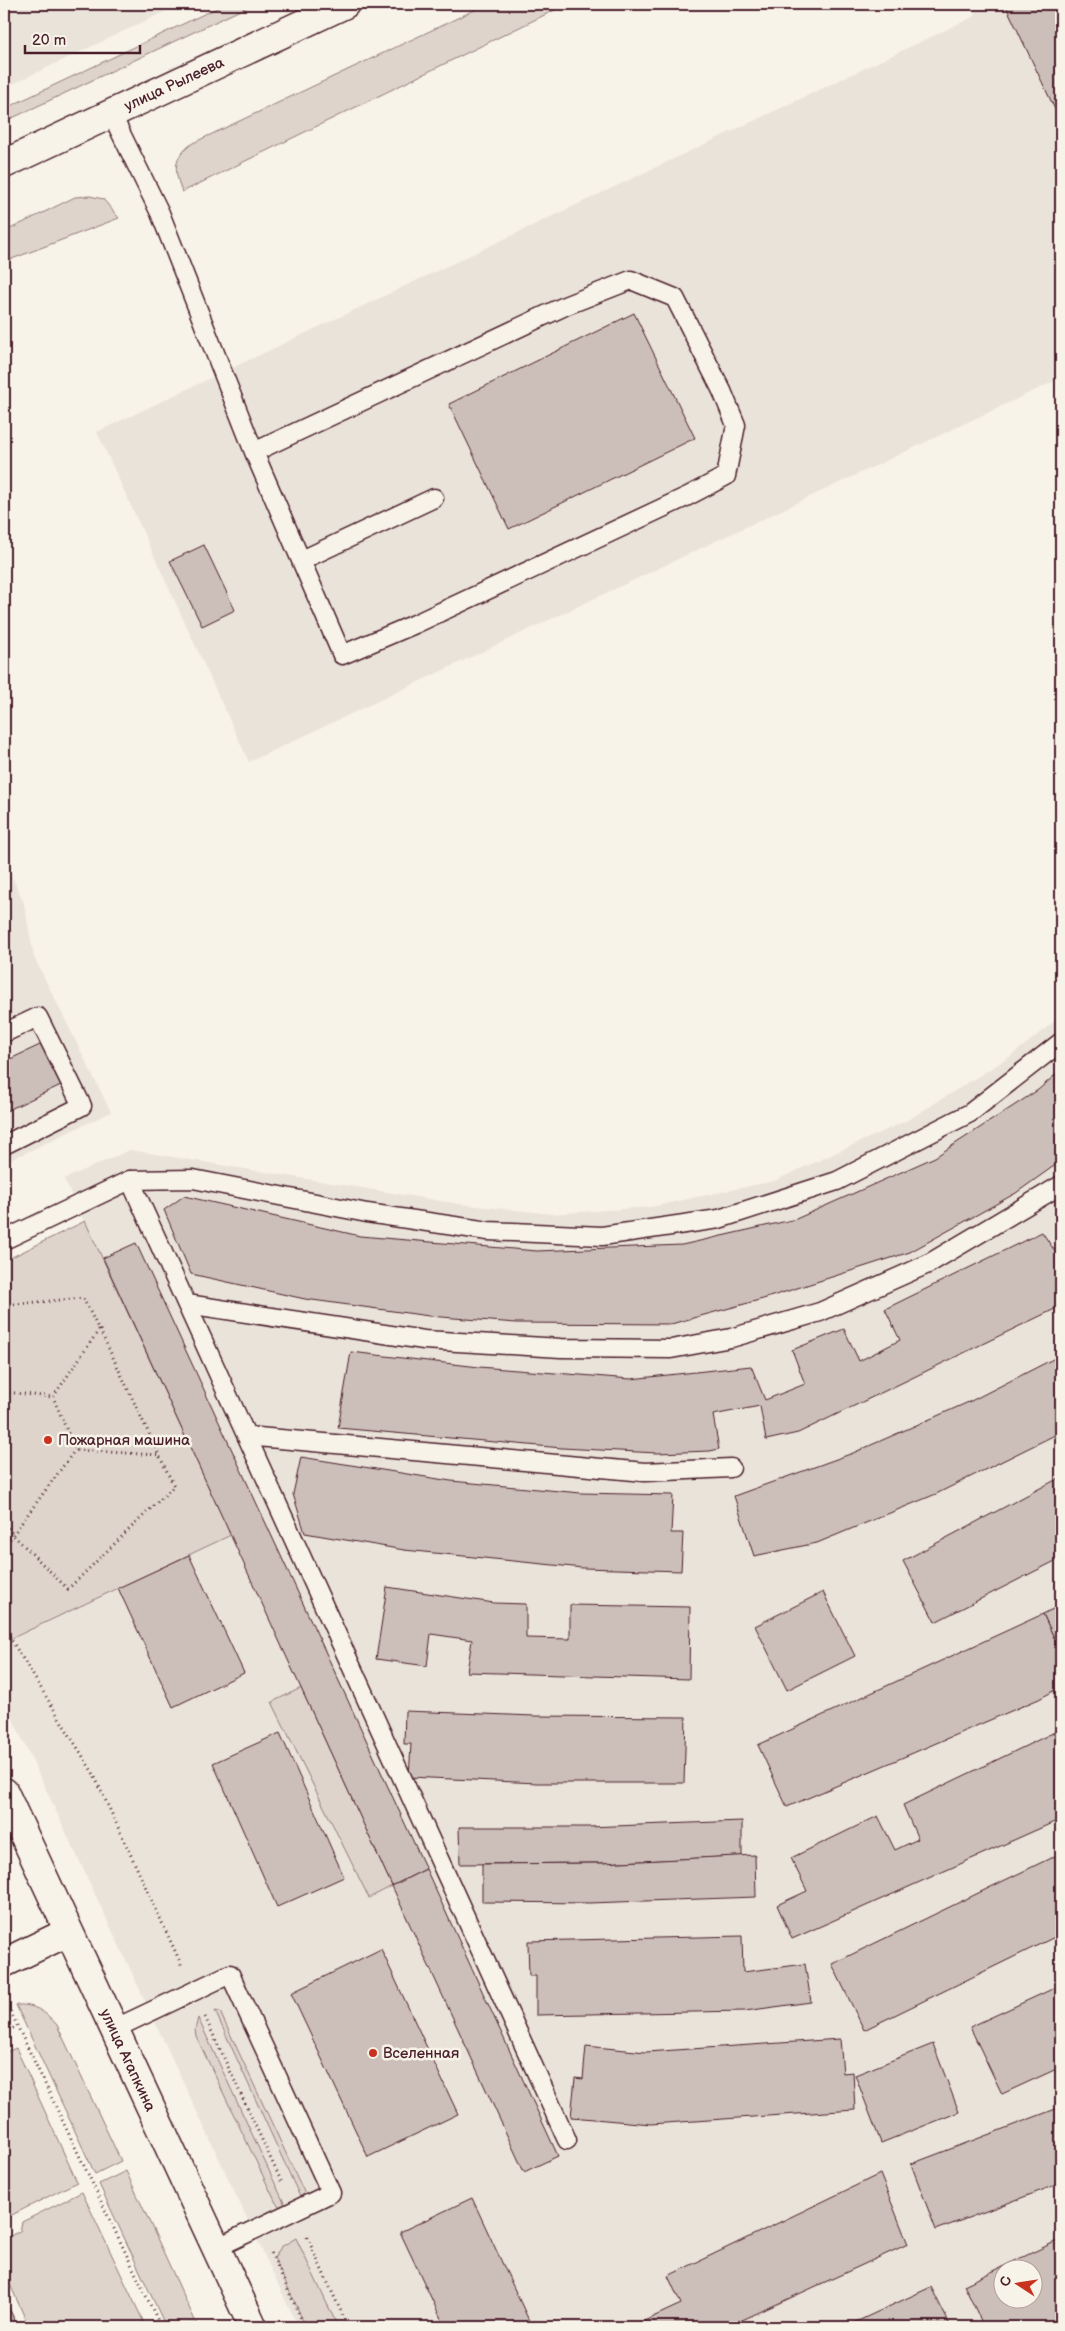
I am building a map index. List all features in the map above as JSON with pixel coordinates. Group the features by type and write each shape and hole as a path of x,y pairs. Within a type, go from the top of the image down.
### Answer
{"main road":[{"name":"улица Рылеева","path":"4,164 345,4"},
{"name":"улица Агапкина","path":"4,1792 253,2327"},
{"path":"4,1963 68,1932"}],"lane":[{"path":"111,113 160,213 254,452 342,655 424,620 688,496 726,476 736,425 722,391 675,298 630,280 567,305 254,452"},
{"path":"302,560 434,498"},
{"path":"4,1033 38,1017 82,1106 4,1145"},
{"path":"4,1240 130,1180 193,1179 367,1212 488,1231 602,1236 719,1219 838,1181 961,1117 1061,1042"},
{"path":"130,1180 567,2140"},
{"path":"187,1304 424,1340 561,1348 671,1349 730,1338 820,1312 928,1264 1061,1185"},
{"path":"247,1436 645,1472 731,1468"},
{"path":"114,2029 230,1974 332,2193 216,2248"}],"path":[{"path":"4,1306 83,1298 174,1486 68,1589 13,1534 4,1521"},
{"path":"52,1397 99,1330"},
{"path":"4,1392 52,1397"},
{"path":"52,1397 74,1450"},
{"path":"74,1450 159,1456"},
{"path":"4,1547 74,1450"},
{"path":"4,1628 93,1773 348,2327"},
{"path":"4,1892 6,1899 4,1920"},
{"path":"4,1998 161,2327"},
{"path":"4,2033 17,2026"},
{"path":"260,2226 305,2327"}],"shaded area":[{"path":"4,4 181,4 4,88"},
{"path":"225,4 253,4 4,122 4,109"},
{"path":"487,4 567,4 182,192 176,171 178,159 193,143"},
{"path":"984,4 1061,4 1061,378 249,762 97,432 975,16 973,9"},
{"path":"90,196 103,199 119,218 4,262 4,232 75,197"},
{"path":"4,859 24,903 34,957 111,1112 4,1163"},
{"path":"1061,1016 1061,2327 298,2327 4,1700 4,1642 231,1535 64,1179 130,1150 459,1204 552,1214 650,1207 774,1181 908,1120 1011,1056"},
{"path":"85,1221 231,1535 4,1642 4,1261"},
{"path":"301,1688 392,1886 369,1898 272,1702"},
{"path":"16,2005 39,2009 57,2025 121,2161 95,2174"},
{"path":"215,2011 220,2012 304,2192 301,2199"},
{"path":"198,2018 286,2207 279,2206 276,2203 196,2036 195,2030"},
{"path":"16,2048 77,2182 4,2219 4,2053"},
{"path":"126,2171 198,2327 166,2327 99,2184"},
{"path":"82,2192 146,2327 29,2327 4,2271 4,2239 20,2231 22,2222"},
{"path":"296,2238 338,2327 306,2327 274,2258 281,2247"}],"building":[{"path":"1005,4 1061,4 1061,122"},
{"path":"634,313 695,438 509,529 449,404"},
{"path":"204,545 235,610 202,626 170,561"},
{"path":"44,1043 63,1084 4,1112 4,1062"},
{"path":"1061,1070 1061,1161 1016,1193 910,1252 763,1299 671,1324 516,1323 429,1316 305,1299 191,1274 164,1210 184,1196 360,1236 537,1251 682,1245 796,1219 935,1157 1038,1090"},
{"path":"1042,1232 1061,1260 1061,1306 798,1433 766,1440 760,1406 713,1415 719,1449 710,1451 657,1453 562,1448 338,1428 351,1352 479,1367 631,1379 751,1366 765,1400 805,1384 792,1350 844,1329 859,1361 900,1340 885,1309"},
{"path":"136,1243 426,1869 392,1886 103,1258"},
{"path":"1061,1355 1061,1432 936,1494 817,1543 754,1556 734,1496 853,1453 971,1401"},
{"path":"301,1457 451,1481 581,1493 673,1495 671,1533 683,1533 681,1571 583,1568 404,1550 305,1533 293,1494"},
{"path":"1061,1477 1061,1558 935,1622 903,1561"},
{"path":"189,1555 244,1673 173,1707 118,1588"},
{"path":"387,1587 494,1603 526,1604 526,1638 570,1639 570,1605 690,1607 689,1679 467,1672 472,1640 431,1634 427,1666 376,1659"},
{"path":"823,1592 855,1656 787,1690 755,1626"},
{"path":"1061,1605 1061,1653 1043,1614"},
{"path":"1043,1614 1061,1653 1061,1687 1039,1699 787,1807 758,1745"},
{"path":"405,1711 535,1716 686,1717 684,1783 537,1783 409,1777 411,1744 404,1744"},
{"path":"1061,1729 1061,1819 792,1939 777,1905 807,1891 791,1858 878,1816 895,1850 918,1839 903,1805"},
{"path":"280,1733 344,1877 277,1907 213,1763"},
{"path":"742,1821 742,1856 602,1863 460,1864 459,1827 588,1827"},
{"path":"1061,1853 1061,1934 864,2030 832,1964"},
{"path":"755,1855 756,1897 590,1903 482,1902 482,1864 602,1863"},
{"path":"426,1869 558,2156 524,2172 392,1886"},
{"path":"742,1936 743,1972 805,1964 811,2002 745,2011 536,2015 536,1976 529,1976 528,1941"},
{"path":"381,1949 458,2114 368,2157 291,1993"},
{"path":"1061,1985 1061,2067 1002,2094 970,2027"},
{"path":"840,2039 843,2073 853,2072 855,2110 651,2124 571,2117 575,2078 583,2079 586,2046 646,2052"},
{"path":"933,2044 959,2112 881,2143 855,2075"},
{"path":"1061,2107 1061,2183 936,2230 911,2164"},
{"path":"880,2174 908,2244 727,2327 631,2327 681,2304 668,2276"},
{"path":"472,2198 532,2327 445,2327 400,2232"},
{"path":"1061,2239 1061,2321 1048,2327 984,2327 964,2285 992,2272 992,2308 1042,2308 1042,2258 1021,2258"},
{"path":"931,2287 951,2327 845,2327"},
{"path":"7,2304 18,2327 4,2327 4,2305"}],"place":[{"name":"Пожарная машина","path":"48,1440"},
{"name":"Вселенная","path":"373,2053"}]}
